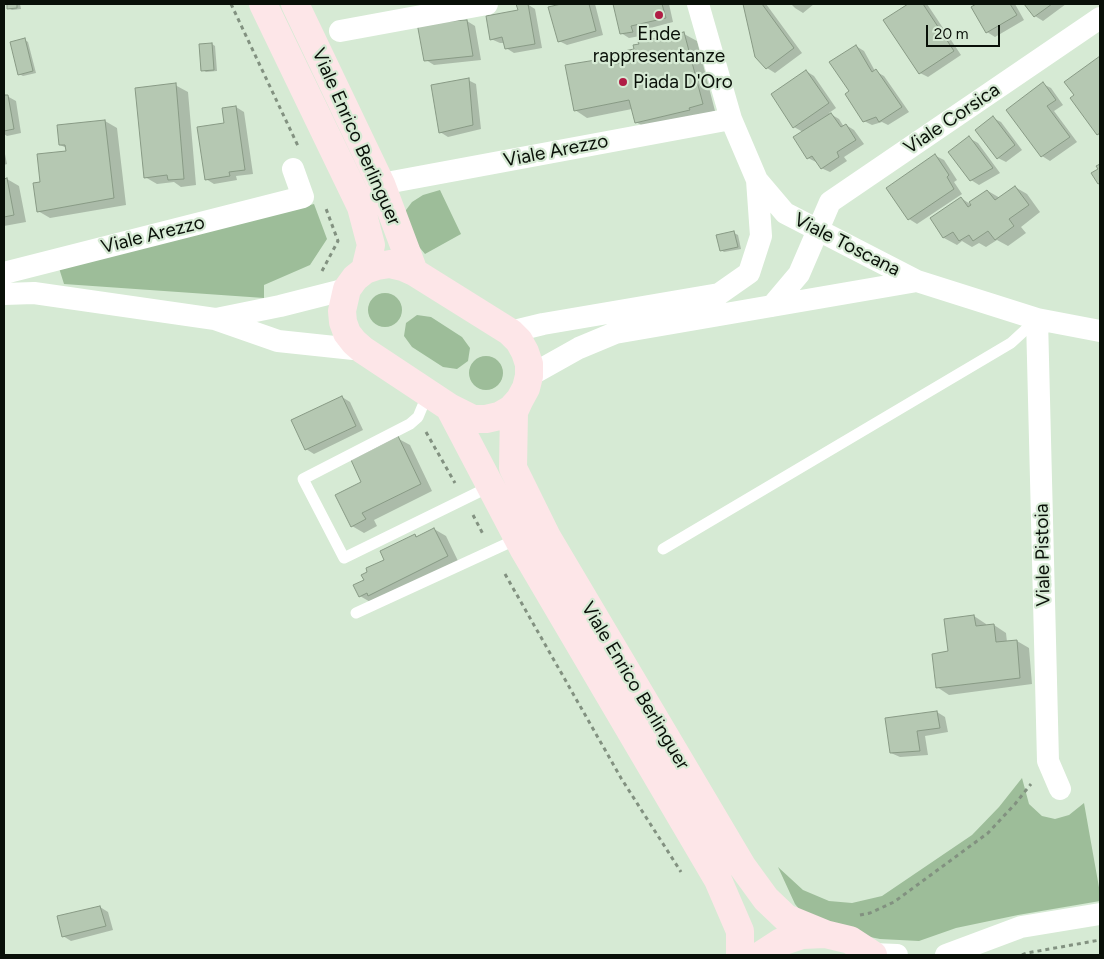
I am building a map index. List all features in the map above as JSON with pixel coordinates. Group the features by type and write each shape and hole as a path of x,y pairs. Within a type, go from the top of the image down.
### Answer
{"main road":[{"name":"Viale Enrico Berlinguer","path":"263,4 361,208 371,245 342,311 347,333 363,350 431,406 489,487 718,880 740,931 740,955"},
{"name":"Viale Enrico Berlinguer","path":"295,4 381,184 414,272"},
{"path":"356,280 377,266 390,264 403,266 510,332 519,341 529,364 524,388"},
{"name":"Viale Enrico Berlinguer","path":"431,406 473,419 486,419 499,416 511,409 524,388"},
{"name":"Viale Enrico Berlinguer","path":"524,388 514,412 513,468 547,537 742,866 766,899 786,918 825,934"},
{"path":"761,955 781,942 802,935 825,934 850,940 881,955"}],"street":[{"path":"340,31 396,12 487,4"},
{"name":"Viale Toscana","path":"698,4 731,118 757,180 785,213 917,281 1037,319 1100,331"},
{"name":"Viale Corsica","path":"818,231 830,202 1100,18"},
{"name":"Viale Arezzo","path":"381,184 731,118"},
{"name":"Viale Arezzo","path":"4,273 303,197 293,169"},
{"path":"510,332 543,324 719,294 749,273 760,236 757,180"},
{"path":"772,306 800,274 818,231"},
{"path":"215,319 280,306 356,280"},
{"path":"524,388 578,348 615,332 917,281"},
{"path":"4,294 34,293 215,319 278,341 363,350"},
{"name":"Viale Pistoia","path":"1037,319 1048,761 1060,789"},
{"path":"946,955 1021,927 1100,914"}],"lane":[{"path":"664,549 1012,343 1037,319"},
{"path":"431,406 410,424 303,479 344,558 489,487"},
{"path":"356,613 518,539"}],"path":[{"path":"231,4 298,147"},
{"path":"322,200 338,241 322,271"},
{"path":"431,406 464,499 620,778 682,875"},
{"path":"854,916 870,914 894,902 988,833 1015,804 1048,761"},
{"path":"1022,955 1100,940"}],"green space":[{"path":"440,190 461,234 425,254 410,236 404,222 406,210 412,202 423,195"},
{"path":"314,204 327,239 310,265 264,285 264,298 64,284 59,268"},
{"path":"385,293 397,298 402,310 397,322 385,327 373,322 368,310 373,298"},
{"path":"417,315 431,317 462,337 470,348 468,361 457,369 443,367 412,347 404,336 406,323"},
{"path":"486,356 498,361 503,373 498,385 486,390 474,385 469,373 474,361"},
{"path":"1022,778 1029,804 1042,816 1055,819 1069,815 1084,803 1100,901 956,928 919,941 880,939 825,928 804,915 795,904 778,867 803,890 829,901 852,903 882,896 972,835 999,807"}],"building":[{"path":"7,4 17,4 17,8 7,9"},
{"path":"516,4 528,4 535,44 505,49 502,37 490,40 486,16 518,10"},
{"path":"561,4 589,4 596,31 558,42 548,7"},
{"path":"613,4 662,4 666,18 631,26 633,32 620,34"},
{"path":"743,4 762,4 794,48 766,69 755,57"},
{"path":"908,4 923,4 954,51 919,74 883,20"},
{"path":"976,4 1010,4 1017,15 986,33 971,7"},
{"path":"1024,4 1052,4 1034,17"},
{"path":"467,20 473,56 424,61 417,23"},
{"path":"684,32 703,104 689,108 690,110 635,123 629,100 574,111 565,65 614,57 615,64 621,63 619,52 634,49 633,45 639,44 638,42"},
{"path":"25,38 33,71 18,75 10,42"},
{"path":"212,43 214,70 201,71 199,44"},
{"path":"856,45 872,72 876,69 902,107 879,122 876,117 863,122 845,94 849,91 829,62"},
{"path":"1100,56 1100,133 1097,135 1070,98 1074,95 1064,82"},
{"path":"806,70 829,103 793,128 771,94"},
{"path":"469,78 473,125 439,133 431,85"},
{"path":"1043,82 1056,100 1047,106 1070,137 1041,157 1006,110"},
{"path":"176,83 184,179 168,180 167,175 144,178 135,88"},
{"path":"4,95 8,95 14,129 4,131"},
{"path":"236,106 245,170 229,172 230,176 205,180 197,127 224,123 222,108"},
{"path":"831,113 841,127 846,124 856,140 837,152 839,157 821,169 812,156 807,159 793,137"},
{"path":"993,116 1015,145 997,159 975,130"},
{"path":"105,120 114,198 37,212 33,183 40,182 37,154 66,151 65,145 59,145 57,125"},
{"path":"969,136 993,168 970,181 948,152"},
{"path":"935,154 949,175 947,177 954,189 908,220 886,188"},
{"path":"1100,164 1100,183 1098,184 1091,173 1098,169 1096,166"},
{"path":"7,178 14,215 4,217 4,179"},
{"path":"1015,186 1029,205 1009,219 1014,226 995,240 988,231 973,241 969,235 959,241 953,232 943,238 930,218 961,197 968,207 971,205 969,202 987,190 995,200"},
{"path":"734,231 738,247 720,251 716,235"},
{"path":"342,396 356,426 305,450 291,420"},
{"path":"398,436 421,484 362,513 366,519 351,527 335,495 361,482 351,460"},
{"path":"434,528 448,556 368,596 367,593 359,597 353,585 364,580 361,575 367,572 366,568 384,560 380,551 415,534 416,537"},
{"path":"974,615 976,626 994,624 996,642 1017,640 1020,678 936,688 932,654 948,651 944,619"},
{"path":"937,711 940,728 917,731 920,751 890,753 885,718"},
{"path":"100,906 106,926 62,937 57,916"}],"place":[{"name":"Ende rappresentanze","path":"659,15"},
{"name":"Piada D'Oro","path":"623,82"}]}
